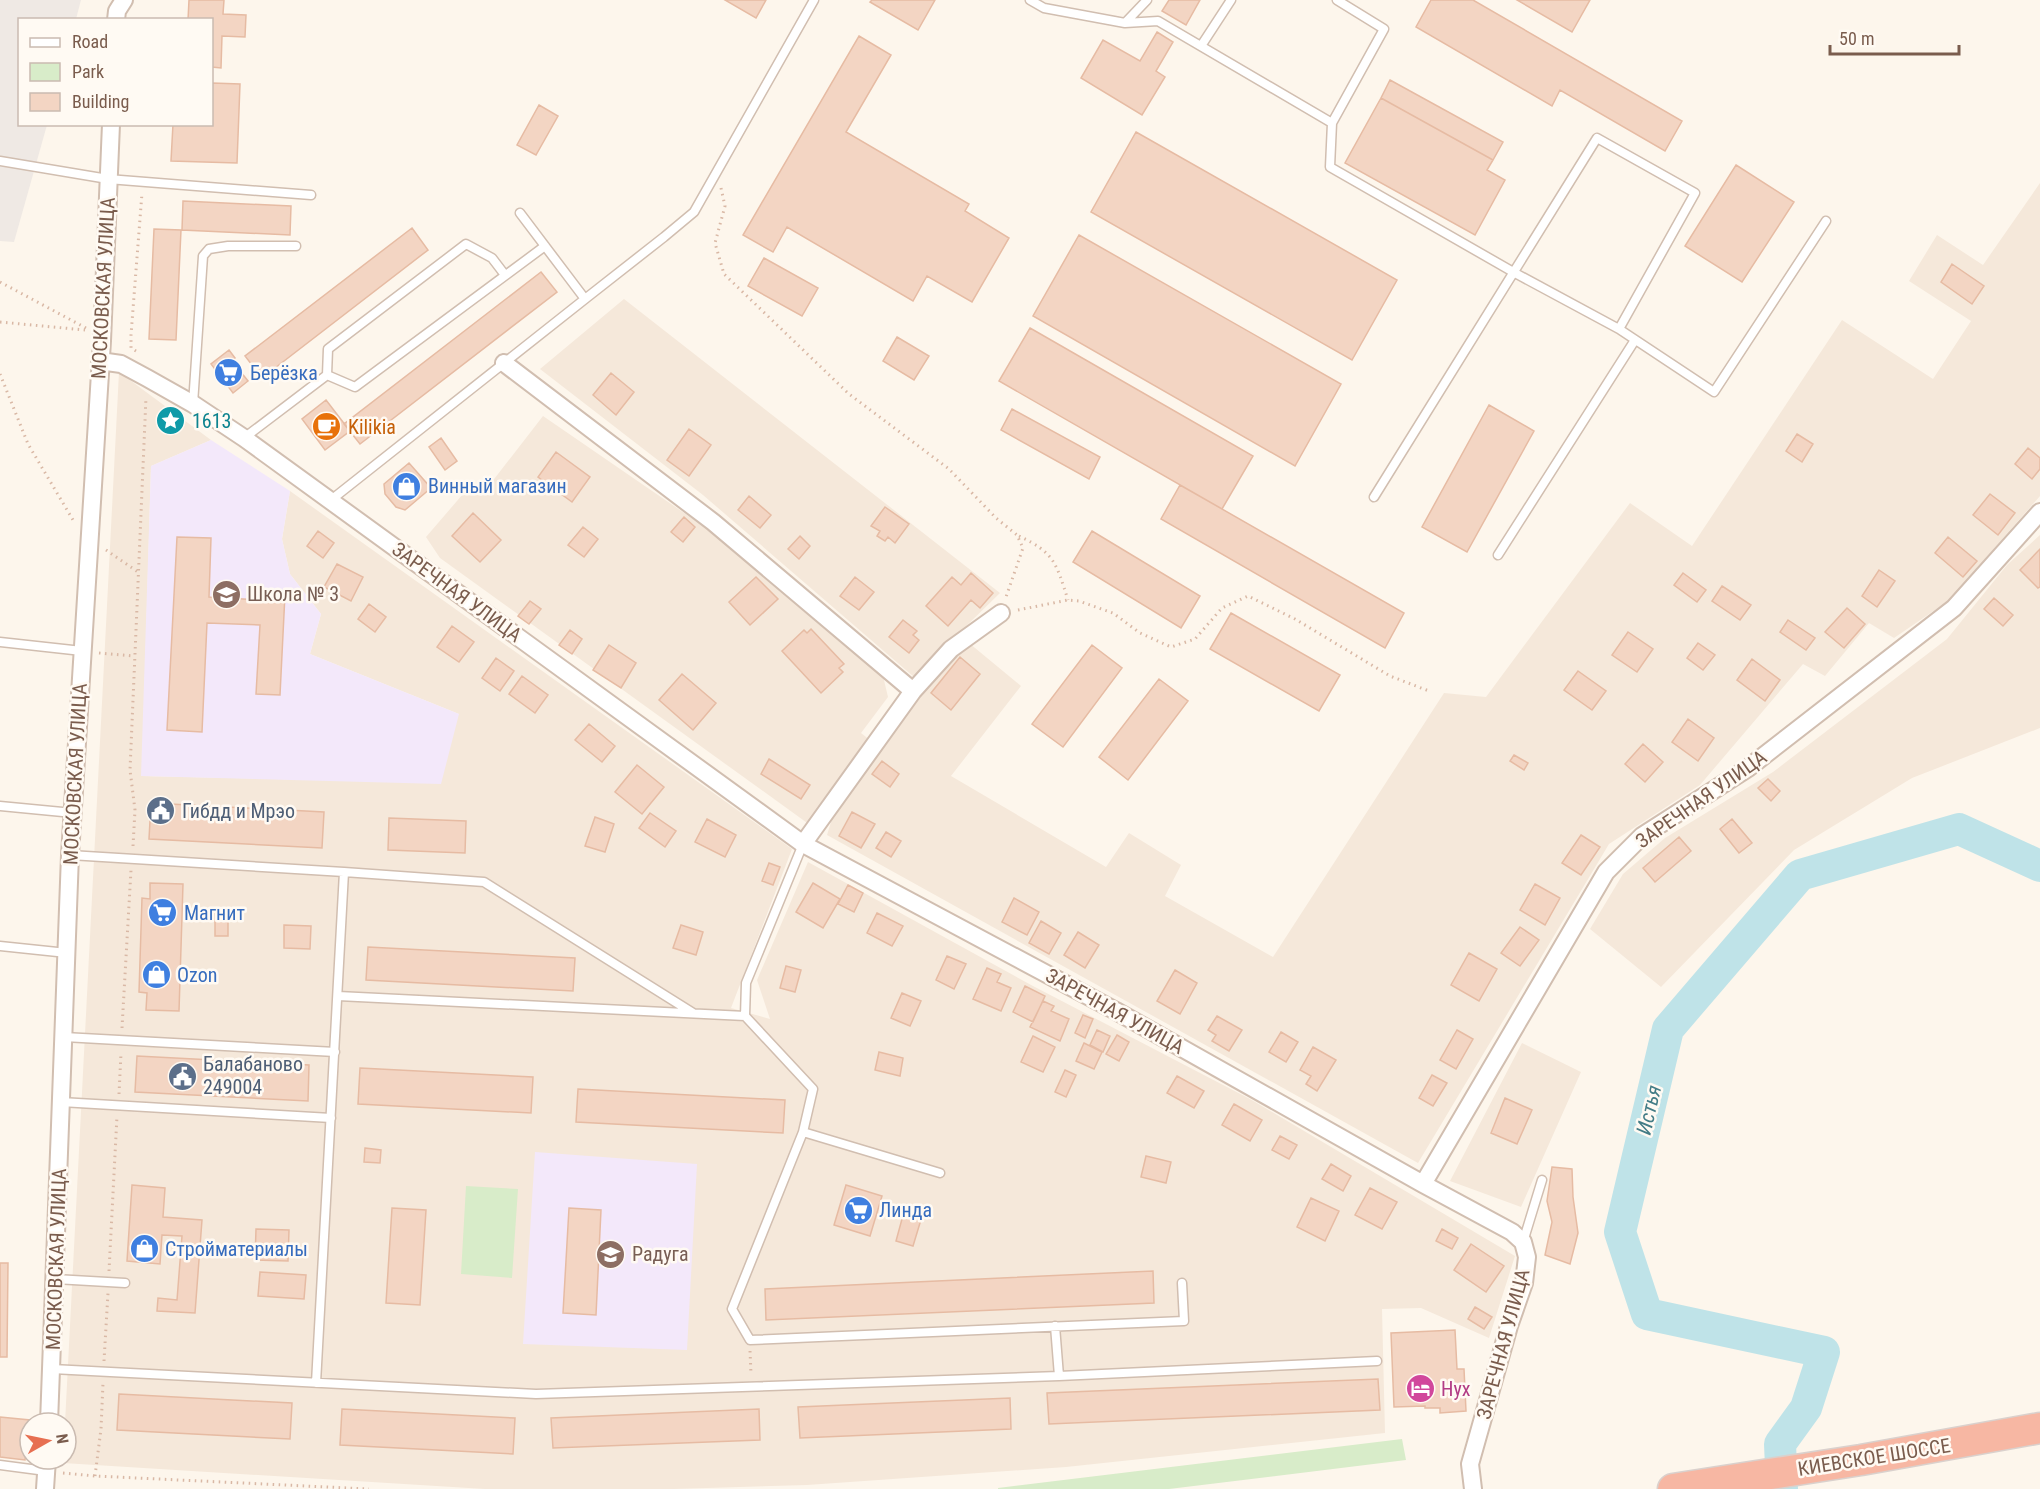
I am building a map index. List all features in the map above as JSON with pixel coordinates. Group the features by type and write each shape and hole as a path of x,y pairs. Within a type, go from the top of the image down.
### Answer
{"highway":[{"name":"КИЕВСКОЕ ШОССЕ","path":"1684,1487 1861,1460 2040,1428"}],"street":[{"path":"117,18 117,11 124,0"},
{"name":"МОСКОВСКАЯ УЛИЦА","path":"50,1411 70,855 100,361 111,126"},
{"name":"ЗАРЕЧНАЯ УЛИЦА","path":"100,361 121,364 193,404 244,438 803,844 1116,1011 1512,1232 1523,1242 1527,1257 1524,1283 1509,1326 1470,1464 1473,1489"},
{"path":"504,363 712,522 913,691"},
{"name":"ЗАРЕЧНАЯ УЛИЦА","path":"1423,1184 1606,872 1642,836 1748,768 1954,608 2040,513"},
{"path":"803,844 913,691 951,649 1001,613"},
{"path":"45,1489 46,1471"}],"lane":[{"path":"331,500 694,212 814,0"},
{"path":"1030,0 1044,8 1125,23 1158,21 1332,123"},
{"path":"1125,23 1147,0"},
{"path":"1201,46 1231,0"},
{"path":"1337,0 1384,29 1332,123 1330,167 1618,329 1714,392 1826,221"},
{"path":"1374,497 1597,138 1695,193 1618,329"},
{"path":"0,161 108,179 311,195"},
{"path":"520,213 585,299"},
{"path":"327,375 328,349 465,244 492,258 505,275"},
{"path":"193,404 202,256 209,249 228,246 296,246"},
{"path":"327,375 355,387 545,246"},
{"path":"1498,555 1635,340"},
{"path":"244,438 327,375"},
{"path":"0,642 82,651"},
{"path":"0,806 73,813"},
{"path":"803,844 746,983 745,1016 813,1089 802,1132 732,1309 750,1340 1184,1321 1182,1283"},
{"path":"70,855 484,882 694,1014"},
{"path":"316,1383 344,872"},
{"path":"0,946 66,953"},
{"path":"338,996 745,1016"},
{"path":"64,1037 335,1052"},
{"path":"61,1102 331,1118"},
{"path":"802,1132 940,1173"},
{"path":"1523,1242 1542,1180"},
{"path":"55,1279 125,1283"},
{"path":"1055,1326 1059,1377"},
{"path":"52,1369 536,1394 1059,1377 1377,1362"},
{"path":"0,1465 18,1465"}],"path":[{"path":"717,172 725,206 715,243 724,274 849,394 949,470 996,518 1017,535 1040,546 1056,565 1068,600"},
{"path":"140,353 131,348 131,341 142,182"},
{"path":"0,282 90,331 0,322"},
{"path":"0,374 28,444 77,527"},
{"path":"95,1476 101,1429 135,810 130,770 147,378"},
{"path":"1017,535 1023,548 1001,613 1068,600 1079,601 1113,612 1140,633 1171,647 1195,639 1222,608 1248,596 1295,619 1390,676 1429,691"},
{"path":"106,550 138,572"},
{"path":"82,651 135,656"},
{"path":"750,1340 752,1387"},
{"path":"73,1471 95,1476 369,1489"}],"shaded area":[{"path":"0,0 81,0 76,18 18,18 18,126 47,126 14,242 0,241"},
{"path":"2040,183 2040,496 1948,601 1894,638 1869,623 1825,676 1803,664 1700,785 1609,844 1418,1163 827,835 835,809 917,697 969,643 1021,686 951,776 1106,867 1129,833 1181,865 1165,896 1273,957 1444,693 1486,697 1630,503 1692,546 1842,320 1933,379 1971,321 1909,281 1937,235 1983,265"},
{"path":"624,299 1000,593 914,677 703,495 540,369"},
{"path":"119,372 211,440 151,466 142,776 320,780 459,714 310,654 321,614 290,574 282,539 290,491 792,849 731,1008 770,1019 757,980 808,862 1033,986 1250,1099 1515,1256 1489,1338 1421,1308 1382,1309 1385,1433 1066,1467 807,1485 674,1489 485,1489 78,1464 78,1411 66,1411"},
{"path":"543,416 706,528 883,676 888,697 861,733 871,741 810,825 440,558 426,537 469,487 481,496"},
{"name":"Школа № 3","path":"211,440 290,491 282,539 290,574 321,614 310,654 459,714 441,784 141,776 151,466"},
{"path":"2040,535 2040,728 1912,778 1794,850 1661,987 1590,929 1623,874 1665,838 1773,772 1947,639 2007,565"},
{"path":"1522,1043 1581,1072 1521,1207 1450,1181"},
{"name":"Радуга","path":"535,1152 697,1164 687,1350 523,1344"}],"green space":[{"path":"466,1186 518,1189 512,1278 461,1274"},
{"path":"1402,1439 1406,1460 1169,1489 998,1489 998,1488"}],"building":[{"path":"189,0 224,0 223,14 246,15 245,37 222,36 221,68 213,67 213,18 188,18"},
{"path":"725,0 766,0 756,18"},
{"path":"872,0 935,0 918,30 870,2"},
{"path":"1169,0 1200,0 1186,25 1162,11"},
{"path":"1431,0 1473,0 1682,121 1665,151 1560,90 1552,106 1416,27"},
{"path":"1517,0 1590,0 1572,32"},
{"path":"1157,32 1173,42 1156,71 1165,77 1142,115 1081,78 1103,40 1140,61"},
{"path":"859,36 891,55 846,132 969,204 965,211 1009,238 972,302 927,276 913,301 787,227 773,252 743,235"},
{"path":"1390,80 1503,142 1493,160 1381,98"},
{"path":"213,83 240,84 237,163 171,161 173,126 213,126"},
{"path":"1381,98 1493,160 1487,170 1505,180 1475,235 1345,163"},
{"path":"539,105 558,116 536,155 517,145"},
{"path":"1136,132 1397,280 1352,360 1091,212"},
{"path":"1736,165 1794,202 1742,282 1685,246"},
{"path":"183,201 291,206 290,235 182,230"},
{"path":"412,228 428,250 262,378 245,356"},
{"path":"154,229 181,230 176,340 149,339"},
{"path":"1079,235 1341,384 1295,466 1033,316"},
{"path":"764,258 818,288 802,316 748,286"},
{"path":"1952,264 1984,286 1972,304 1941,282"},
{"path":"541,272 557,292 360,444 344,424"},
{"path":"1030,328 1253,456 1222,509 999,381"},
{"path":"897,337 929,356 914,380 883,361"},
{"name":"Берёзка","path":"229,350 235,358 232,361 248,381 233,393 211,364"},
{"path":"611,373 634,392 616,415 593,395"},
{"name":"Kilikia","path":"326,400 350,431 325,450 302,419"},
{"path":"1489,405 1534,431 1467,552 1422,527"},
{"path":"1012,409 1100,457 1089,479 1001,430"},
{"path":"689,429 711,445 689,476 667,460"},
{"path":"1797,434 1813,444 1802,462 1786,451"},
{"path":"441,438 457,461 445,470 429,447"},
{"path":"2028,448 2040,458 2040,469 2032,479 2015,464"},
{"path":"556,452 590,477 572,502 538,477"},
{"name":"Винный магазин","path":"409,463 431,488 405,510 396,507 385,494 384,484"},
{"path":"1180,485 1404,613 1385,648 1161,519"},
{"path":"1990,494 2015,513 1998,535 1973,515"},
{"path":"749,496 771,515 760,528 738,510"},
{"path":"885,507 909,524 895,543 888,537 885,541 877,536 880,531 871,526"},
{"path":"473,513 501,540 480,562 452,536"},
{"path":"684,517 695,527 683,542 671,532"},
{"path":"583,527 598,539 584,557 568,545"},
{"path":"318,531 334,543 323,558 307,546"},
{"path":"1092,531 1200,596 1181,628 1073,562"},
{"path":"800,536 810,546 799,559 788,549"},
{"path":"177,537 211,538 209,597 261,600 262,592 285,594 280,695 256,694 260,625 207,623 202,732 167,730"},
{"path":"1948,537 1977,561 1963,577 1935,553"},
{"path":"2040,549 2040,587 2038,588 2020,570"},
{"path":"337,564 363,577 351,601 324,587"},
{"path":"1879,570 1895,581 1877,607 1862,596"},
{"path":"971,573 993,593 980,608 971,600 948,626 926,606 952,577 961,585"},
{"path":"1683,573 1706,590 1697,602 1674,585"},
{"path":"756,577 778,599 750,625 729,602"},
{"path":"855,577 874,592 859,610 840,596"},
{"path":"1722,586 1751,605 1740,620 1712,601"},
{"path":"1994,598 2013,615 2003,626 1984,609"},
{"path":"530,601 541,609 529,624 518,616"},
{"path":"369,604 386,617 375,632 358,619"},
{"path":"1847,608 1865,624 1844,648 1825,632"},
{"path":"1231,613 1340,675 1319,711 1210,649"},
{"path":"903,620 917,631 913,635 919,640 909,653 889,637"},
{"path":"1788,620 1815,638 1806,650 1780,632"},
{"path":"452,626 474,642 459,662 437,647"},
{"path":"811,629 844,664 839,668 843,672 821,693 782,651 804,630 807,633"},
{"path":"570,630 582,639 572,654 559,645"},
{"path":"1628,632 1653,649 1637,672 1612,655"},
{"path":"1698,643 1715,655 1703,670 1687,658"},
{"path":"609,645 636,663 621,688 593,670"},
{"path":"1092,645 1122,668 1063,747 1032,724"},
{"path":"960,657 980,674 951,710 931,693"},
{"path":"496,658 514,671 500,691 482,678"},
{"path":"1752,659 1780,680 1765,701 1737,680"},
{"path":"1578,671 1606,691 1592,710 1564,690"},
{"path":"682,674 716,703 693,730 659,700"},
{"path":"522,676 548,695 535,713 509,694"},
{"path":"1159,679 1188,701 1128,780 1099,757"},
{"path":"1688,719 1714,738 1698,761 1672,742"},
{"path":"589,724 615,746 602,762 575,740"},
{"path":"1643,744 1663,762 1645,782 1625,764"},
{"path":"1514,755 1528,763 1524,770 1510,761"},
{"path":"769,759 810,785 801,799 761,774"},
{"path":"882,761 899,774 890,787 872,774"},
{"path":"637,765 664,787 642,814 615,792"},
{"path":"1768,779 1780,791 1771,801 1758,788"},
{"path":"151,803 324,812 322,848 149,839"},
{"path":"852,812 875,824 861,848 839,836"},
{"path":"650,813 676,831 665,847 639,828"},
{"path":"595,817 614,824 605,852 585,846"},
{"path":"389,818 466,821 465,853 388,850"},
{"path":"707,819 736,835 725,857 695,842"},
{"path":"1732,819 1752,843 1739,853 1720,829"},
{"path":"886,832 901,841 891,857 876,848"},
{"path":"1581,835 1600,847 1581,875 1562,863"},
{"path":"1679,837 1691,851 1655,882 1643,868"},
{"path":"769,863 780,867 773,885 762,881"},
{"path":"150,883 183,884 179,1011 146,1010 147,993 139,992 142,898 150,899"},
{"path":"813,883 840,899 823,928 796,912"},
{"path":"1535,884 1560,898 1545,925 1520,910"},
{"path":"848,885 863,893 854,912 838,904"},
{"path":"1014,898 1039,912 1027,935 1002,922"},
{"path":"215,913 228,914 228,936 215,936"},
{"path":"877,913 903,926 892,946 867,933"},
{"path":"1041,921 1061,933 1049,954 1029,943"},
{"path":"284,925 311,926 310,949 284,948"},
{"path":"681,925 703,932 696,955 673,948"},
{"path":"1520,927 1539,940 1520,966 1501,953"},
{"path":"1078,932 1099,945 1085,968 1064,955"},
{"path":"368,947 575,958 573,991 366,980"},
{"path":"1469,953 1497,969 1479,1001 1451,985"},
{"path":"947,956 966,964 954,989 936,980"},
{"path":"786,966 801,970 795,992 780,988"},
{"path":"987,968 1001,974 997,982 1011,988 1001,1011 973,999"},
{"path":"1175,970 1197,983 1180,1014 1157,1001"},
{"path":"1025,986 1045,996 1033,1022 1013,1012"},
{"path":"902,993 921,1001 910,1026 891,1018"},
{"path":"1043,1001 1054,1006 1051,1011 1069,1019 1060,1041 1030,1027"},
{"path":"1083,1015 1093,1019 1085,1038 1075,1033"},
{"path":"1217,1016 1242,1030 1229,1051 1212,1041 1216,1035 1208,1030"},
{"path":"1097,1030 1110,1036 1103,1052 1090,1045"},
{"path":"1457,1030 1473,1039 1456,1069 1440,1060"},
{"path":"1281,1032 1298,1042 1286,1062 1269,1052"},
{"path":"1117,1035 1129,1042 1119,1061 1106,1054"},
{"path":"1033,1036 1055,1047 1043,1072 1021,1062"},
{"path":"1084,1043 1102,1052 1094,1069 1076,1061"},
{"path":"1313,1047 1336,1060 1317,1091 1306,1084 1311,1076 1300,1070"},
{"path":"879,1052 903,1058 900,1076 875,1070"},
{"path":"137,1056 309,1065 308,1101 135,1092"},
{"path":"360,1068 533,1077 531,1113 358,1104"},
{"path":"1065,1070 1076,1075 1066,1097 1055,1092"},
{"path":"1432,1075 1447,1083 1433,1106 1419,1098"},
{"path":"1177,1076 1204,1091 1194,1108 1167,1093"},
{"path":"578,1089 785,1100 783,1133 576,1122"},
{"path":"1505,1098 1532,1110 1517,1144 1491,1133"},
{"path":"1234,1104 1262,1120 1250,1141 1222,1125"},
{"path":"1280,1136 1297,1145 1289,1159 1272,1150"},
{"path":"365,1148 381,1150 380,1163 364,1162"},
{"path":"1146,1156 1171,1162 1166,1183 1141,1177"},
{"path":"1331,1164 1351,1176 1343,1191 1322,1179"},
{"path":"1552,1167 1572,1169 1578,1233 1570,1264 1545,1255 1552,1222 1547,1201"},
{"name":"Стройматериалы","path":"132,1185 165,1188 163,1217 202,1220 195,1313 157,1311 158,1298 177,1300 182,1236 162,1235 160,1264 127,1261"},
{"name":"Линда","path":"846,1185 882,1196 870,1236 834,1225"},
{"path":"1370,1188 1397,1202 1382,1229 1355,1215"},
{"path":"1311,1198 1339,1211 1325,1241 1297,1227"},
{"path":"392,1208 426,1210 420,1305 386,1303"},
{"path":"569,1208 601,1210 596,1315 563,1313"},
{"path":"905,1208 923,1213 913,1246 896,1241"},
{"path":"256,1229 289,1230 288,1261 255,1260"},
{"path":"1442,1229 1458,1238 1452,1249 1436,1241"},
{"path":"1471,1244 1504,1266 1486,1292 1454,1270"},
{"path":"0,1263 8,1263 7,1357 0,1357"},
{"path":"1153,1271 1154,1303 766,1320 765,1289"},
{"path":"260,1272 306,1275 304,1299 258,1296"},
{"path":"1475,1307 1492,1317 1484,1329 1468,1319"},
{"path":"1455,1330 1457,1369 1464,1369 1466,1411 1440,1413 1440,1408 1425,1408 1425,1406 1394,1407 1391,1333"},
{"path":"1378,1379 1380,1410 1049,1424 1047,1393"},
{"path":"119,1394 292,1403 290,1439 117,1430"},
{"path":"1010,1398 1011,1429 800,1438 798,1407"},
{"path":"342,1409 515,1418 513,1454 340,1445"},
{"path":"759,1409 760,1440 553,1448 551,1418"},
{"path":"0,1417 18,1419 18,1459 0,1457"}],"waterway":[{"name":"Истья","path":"1782,1489 1780,1444 1806,1408 1824,1352 1647,1314 1620,1232 1668,1029 1800,875 1959,829 2040,866"}],"place":[{"name":"Берёзка","path":"229,373"},
{"name":"1613","path":"171,421"},
{"name":"Kilikia","path":"327,427"},
{"name":"Винный магазин","path":"407,486"},
{"name":"Школа № 3","path":"226,594"},
{"name":"Гибдд и Мрэо","path":"161,811"},
{"name":"Магнит","path":"163,913"},
{"name":"Ozon","path":"156,975"},
{"name":"Балабаново 249004","path":"182,1076"},
{"name":"Линда","path":"858,1210"},
{"name":"Стройматериалы","path":"144,1249"},
{"name":"Радуга","path":"611,1254"},
{"name":"Нух","path":"1420,1389"}]}
